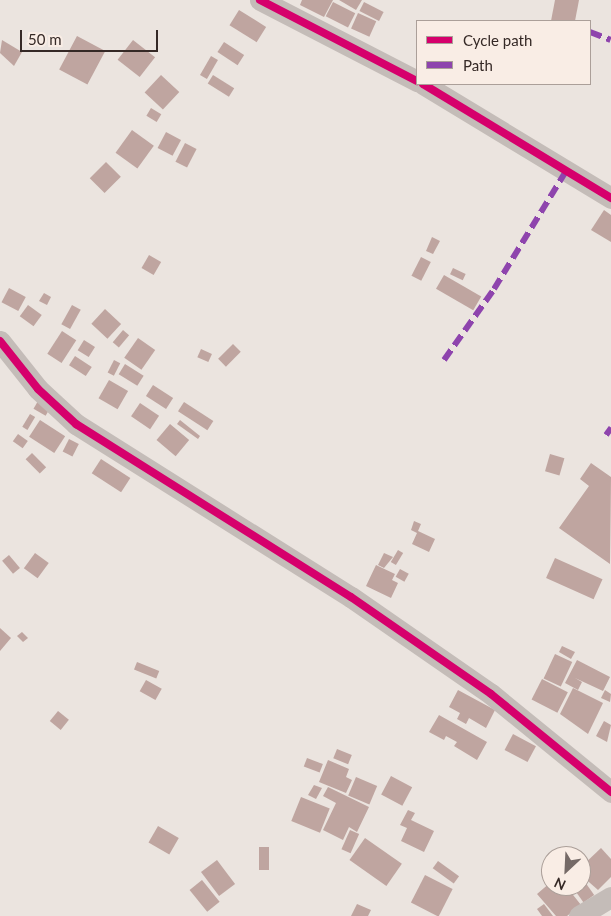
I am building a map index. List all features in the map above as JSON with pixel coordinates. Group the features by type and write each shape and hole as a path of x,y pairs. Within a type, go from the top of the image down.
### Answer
{"street":[{"path":"260,0 416,80"},
{"path":"425,85 611,198"},
{"path":"0,341 38,389 76,424 351,597 491,694 611,792"},
{"path":"579,916 611,897"}],"building":[{"path":"302,0 333,0 324,17 300,5"},
{"path":"339,0 362,0 356,10"},
{"path":"555,0 579,0 575,20 551,20"},
{"path":"333,2 355,13 348,28 326,16"},
{"path":"364,2 384,12 379,21 359,11"},
{"path":"239,10 266,27 257,42 229,25"},
{"path":"358,13 376,21 369,37 351,29"},
{"path":"77,36 105,51 87,85 59,70"},
{"path":"2,40 22,52 14,66 0,53"},
{"path":"133,40 155,57 140,77 118,60"},
{"path":"224,42 244,55 238,65 217,52"},
{"path":"211,56 218,60 207,79 200,75"},
{"path":"161,75 179,92 163,110 145,93"},
{"path":"213,75 234,88 229,97 208,83"},
{"path":"151,108 161,114 157,122 146,116"},
{"path":"132,130 154,146 137,169 116,153"},
{"path":"166,132 181,140 173,156 158,148"},
{"path":"185,143 197,149 187,168 175,162"},
{"path":"106,162 121,177 105,193 90,178"},
{"path":"604,210 611,215 611,242 591,230"},
{"path":"432,237 440,241 433,254 426,251"},
{"path":"149,255 161,262 154,275 142,268"},
{"path":"421,257 431,262 421,281 411,276"},
{"path":"453,268 466,274 463,280 450,274"},
{"path":"444,275 481,296 473,310 436,289"},
{"path":"9,288 26,297 18,311 1,302"},
{"path":"44,293 51,297 47,305 39,301"},
{"path":"28,305 42,315 34,326 20,316"},
{"path":"72,305 81,310 70,329 61,324"},
{"path":"105,309 121,324 107,339 91,324"},
{"path":"123,330 129,335 119,347 113,342"},
{"path":"62,331 76,340 62,363 47,354"},
{"path":"138,338 155,350 141,370 124,358"},
{"path":"84,340 95,347 89,357 78,350"},
{"path":"233,344 241,352 226,367 218,359"},
{"path":"201,349 212,354 208,362 197,357"},
{"path":"75,356 92,367 86,376 69,365"},
{"path":"114,360 120,363 114,376 108,372"},
{"path":"125,364 144,376 137,386 119,374"},
{"path":"109,380 128,391 118,409 98,398"},
{"path":"153,385 173,398 166,409 146,396"},
{"path":"38,401 50,408 46,416 34,409"},
{"path":"184,402 213,421 207,430 178,411"},
{"path":"140,403 159,416 150,429 131,416"},
{"path":"30,414 35,417 27,430 22,427"},
{"path":"40,420 65,436 54,453 29,437"},
{"path":"180,420 200,436 198,439 177,424"},
{"path":"170,424 189,440 176,456 157,440"},
{"path":"18,434 28,441 23,448 13,441"},
{"path":"69,439 79,444 72,456 63,451"},
{"path":"32,453 46,467 40,474 26,459"},
{"path":"550,454 564,458 559,475 545,471"},
{"path":"101,459 130,478 121,492 92,473"},
{"path":"591,463 611,477 610,564 559,528 589,486 580,479"},
{"path":"414,521 421,524 418,531 435,539 429,552 412,544 417,533 411,530"},
{"path":"398,550 403,553 396,565 391,562"},
{"path":"35,553 49,563 38,578 24,568"},
{"path":"384,553 393,557 384,568 378,565"},
{"path":"9,555 20,568 13,574 2,561"},
{"path":"555,558 603,579 594,599 546,578"},
{"path":"376,565 395,574 392,580 398,583 391,598 366,586"},
{"path":"400,569 409,574 404,582 396,577"},
{"path":"0,628 11,638 0,651"},
{"path":"22,632 28,638 23,642 17,636"},
{"path":"562,646 575,652 571,659 559,652"},
{"path":"555,654 572,662 561,687 544,678"},
{"path":"577,660 610,677 603,691 575,678 582,682 578,690 565,683"},
{"path":"137,662 159,671 156,678 134,669"},
{"path":"542,679 568,692 557,713 532,699"},
{"path":"146,680 162,689 155,700 140,691"},
{"path":"573,688 603,703 588,734 560,714"},
{"path":"458,690 495,710 486,728 469,718 466,724 457,719 460,713 449,707"},
{"path":"605,690 611,694 610,702 601,698"},
{"path":"58,711 69,720 61,730 50,721"},
{"path":"439,715 487,742 477,760 454,746 457,742 446,736 444,740 429,732"},
{"path":"604,721 611,725 607,742 596,736"},
{"path":"513,734 536,746 528,762 505,750"},
{"path":"337,749 352,755 348,764 333,758"},
{"path":"307,758 323,764 320,772 304,766"},
{"path":"328,760 349,769 346,777 352,780 346,793 319,782"},
{"path":"391,776 412,787 402,806 381,795"},
{"path":"356,777 377,786 369,804 348,795"},
{"path":"314,785 322,788 316,799 308,795"},
{"path":"328,787 369,807 357,832 349,827 343,840 323,830 336,803 323,796"},
{"path":"301,797 330,809 320,833 291,821"},
{"path":"408,810 415,813 411,820 434,831 424,852 401,841 407,828 400,825"},
{"path":"158,826 179,838 169,854 148,842"},
{"path":"350,830 359,834 351,853 341,849"},
{"path":"365,838 402,864 386,886 350,860"},
{"path":"259,847 269,847 269,870 259,870"},
{"path":"601,848 611,859 611,877 598,890 591,884 591,858"},
{"path":"217,860 235,884 219,896 201,872"},
{"path":"438,861 459,876 454,884 433,868"},
{"path":"425,875 453,889 439,916 411,903"},
{"path":"202,880 220,902 207,912 190,890"},
{"path":"541,891 541,896 574,896 581,905 567,916 556,916 537,894"},
{"path":"591,891 594,895 584,903 579,896 591,896"},
{"path":"357,904 371,910 368,916 351,916"},
{"path":"544,904 553,916 542,916 537,909"}],"marked path":[{"path":"591,32 611,40"},
{"path":"444,360 494,289 566,171"},
{"path":"606,435 611,428"}],"cycle path":[{"path":"260,0 416,80"},
{"path":"425,85 611,198"},
{"path":"0,341 38,389 76,424 351,597 491,694 611,792"}]}
